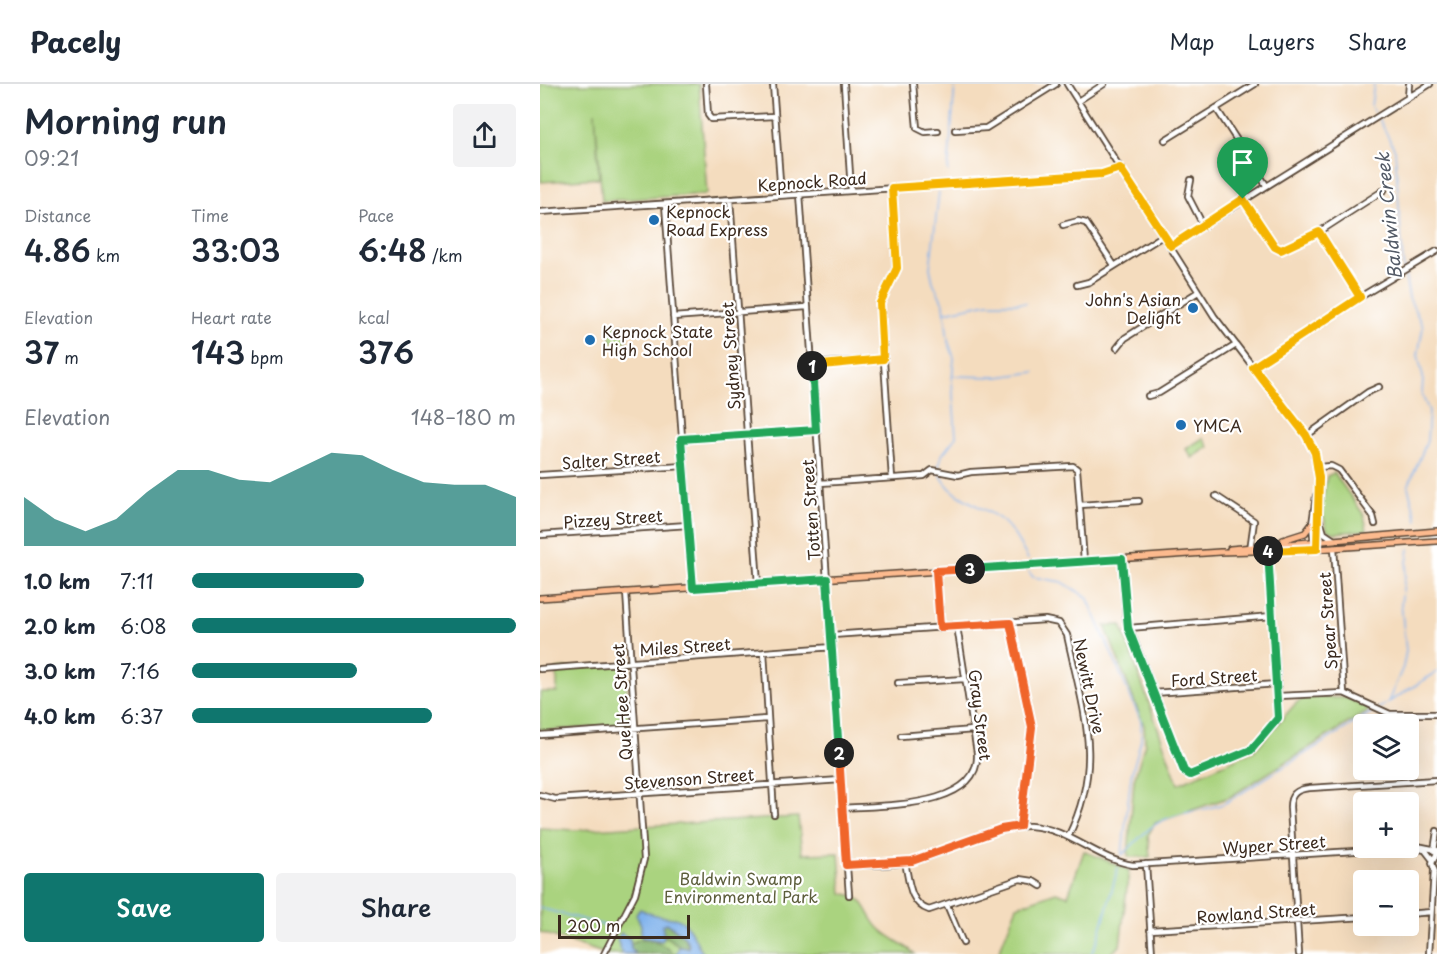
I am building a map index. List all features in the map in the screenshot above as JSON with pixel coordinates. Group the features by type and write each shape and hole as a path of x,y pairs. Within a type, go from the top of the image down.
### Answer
{"main road":[{"path":"1250,549 1297,536 1308,531 1312,524"},
{"path":"1261,545 1437,531"},
{"path":"540,598 1250,549 1268,551 1316,549 1436,541"}],"street":[{"path":"706,84 708,113 711,119 775,116"},
{"path":"773,84 781,195"},
{"path":"844,84 851,190"},
{"path":"913,84 918,132 938,131"},
{"path":"955,130 986,128 1056,84"},
{"path":"1067,84 1198,292 1306,435 1318,467 1315,540"},
{"path":"1078,101 1104,84"},
{"path":"1165,140 1255,84"},
{"path":"1408,97 1409,84"},
{"path":"1171,246 1430,84"},
{"path":"1216,108 1266,185"},
{"name":"Kepnock Road","path":"540,212 1102,174 1120,168"},
{"path":"1191,180 1188,196 1203,225"},
{"path":"892,188 897,268 880,303 892,478"},
{"path":"1243,199 1275,247 1281,250 1319,232 1384,190"},
{"name":"Totten Street","path":"800,194 849,895"},
{"name":"Sydney Street","path":"730,199 758,584"},
{"path":"665,204 693,588"},
{"path":"1063,225 1078,221 1086,223 1114,266"},
{"path":"1319,232 1360,297"},
{"path":"1077,285 1089,282 1164,235"},
{"path":"1253,367 1360,297 1437,252"},
{"path":"1117,348 1125,338 1198,292"},
{"path":"673,317 807,307"},
{"path":"1148,396 1159,393 1236,345"},
{"path":"812,364 883,359"},
{"path":"1306,435 1379,387"},
{"path":"681,439 816,430"},
{"name":"Salter Street","path":"540,476 684,466"},
{"path":"820,483 924,476 932,470 966,475 971,472 1075,466 1084,561"},
{"path":"1318,467 1331,466 1339,471 1373,516 1375,524"},
{"path":"1316,549 1312,524 1318,488"},
{"path":"1216,496 1254,521 1250,549"},
{"path":"1080,505 1138,501"},
{"path":"1317,510 1324,532 1333,538"},
{"name":"Pizzey Street","path":"540,535 688,525"},
{"name":"Spear Street","path":"1334,548 1344,693"},
{"path":"1122,559 1128,628 1184,771 1190,775 1254,748 1277,721 1278,696 1268,551"},
{"path":"936,571 940,627"},
{"name":"Que Hee Street","path":"604,954 641,878 644,846 626,592"},
{"path":"1128,628 1272,616"},
{"name":"Newitt Drive","path":"832,635 1050,620 1059,623 1066,635 1090,745 1082,808 1068,837"},
{"path":"1010,623 1032,727 1020,826"},
{"name":"Gray Street","path":"843,808 922,802 961,788 970,780 976,768 973,730 957,626"},
{"name":"Miles Street","path":"540,669 833,647"},
{"path":"764,652 774,813"},
{"path":"898,683 965,679"},
{"name":"Ford Street","path":"1154,693 1276,684"},
{"name":"Ford Street","path":"1278,696 1344,693 1395,714 1437,714"},
{"path":"540,735 767,719"},
{"path":"900,736 973,730"},
{"name":"Stevenson Street","path":"540,795 555,800 841,780"},
{"path":"1299,954 1290,799 1297,791 1310,788 1437,780"},
{"name":"Wyper Street","path":"846,865 905,862 1001,829 1020,826 1045,828 1110,858 1129,864 1353,851"},
{"path":"1429,954 1437,831"},
{"path":"1419,846 1435,839"},
{"path":"1424,845 1435,854"},
{"path":"1419,849 1435,854"},
{"path":"905,862 916,902 929,910 1020,879 1029,879 1041,886"},
{"path":"1146,864 1152,954"},
{"path":"1432,899 1437,882"},
{"path":"947,905 963,943"},
{"path":"1419,913 1431,912"},
{"name":"Rowland Street","path":"1150,930 1353,918"}],"green space":[{"path":"540,84 699,84 707,194 602,201 595,112 599,178 541,182"},
{"path":"617,325 618,328 618,325 626,325 627,341 611,342 610,326"},
{"path":"1203,438 1209,447 1192,458 1186,449"},
{"path":"1334,473 1364,515 1367,530 1335,533 1327,530 1321,507 1327,476"},
{"path":"1121,625 1178,784 1254,751 1296,703 1306,697 1347,698 1371,709 1363,714 1353,714 1353,720 1230,797 1155,823 1148,835 1150,857 1128,857 1134,780 1145,743 1144,726 1105,626"},
{"path":"620,665 626,669 628,725 540,731 540,692 557,692 557,669"},
{"name":"Baldwin Swamp Environmental Park","path":"798,817 802,854 839,853 842,894 850,895 862,902 881,930 915,954 606,954 540,932 540,828 575,830"},
{"path":"1084,851 1129,870 1120,946 1110,954 998,954 1017,906 1056,892 1068,896"},
{"path":"665,923 683,935 689,947 680,946 663,935 662,925"},
{"path":"641,939 658,942 675,954 635,954 631,943"}],"water":[{"path":"640,909 681,921 687,926 705,954 676,954 679,947 688,948 689,944 683,935 667,923 662,925 664,937 662,941 641,937 641,925 636,914"},
{"path":"621,933 630,939 631,948 635,954 622,954 617,939"}],"waterway":[{"path":"948,171 955,84"},
{"name":"Baldwin Creek","path":"1374,84 1371,106 1375,113"},
{"name":"Baldwin Creek","path":"1379,119 1395,150 1403,264 1409,298 1423,327 1418,355 1423,377 1422,395 1429,411 1427,441 1408,487 1417,520"},
{"path":"938,469 942,455 956,437 952,381 954,358 948,341 944,305 933,282 930,268 939,192"},
{"path":"945,312 988,303 1026,303"},
{"path":"953,376 998,377 1035,372"},
{"path":"940,473 945,482 958,495 993,514 1005,524 1028,559"},
{"name":"Baldwin Creek","path":"1388,702 1403,667 1406,651 1401,603 1409,549"},
{"path":"1029,572 1033,577 1062,582 1087,597 1141,721 1141,740 1131,776 1122,855"},
{"path":"1379,708 1437,672"},
{"path":"1122,855 1149,829 1162,821 1176,815 1227,802 1375,710"},
{"path":"1091,954 1098,940 1118,868"},
{"path":"540,908 603,925 613,932"}],"place":[{"name":"Kepnock Road Express","path":"654,220"},
{"name":"John's Asian Delight","path":"1193,308"},
{"name":"Kepnock State High School","path":"590,340"},
{"name":"YMCA","path":"1181,425"}],"route":[{"path":"1120,168 1171,246 1243,199 1275,247 1281,250 1289,249 1319,232 1360,297 1253,367 1310,441 1319,472 1317,549 1268,551 1278,696 1277,721 1251,750 1193,775 1185,773 1128,628 1122,559 936,571 940,627 1010,623 1032,727 1020,826 1001,829 912,861 846,865 827,579 693,588 681,439 816,430 812,364 883,359 880,303 897,268 892,188 1102,174 1120,168"}]}
